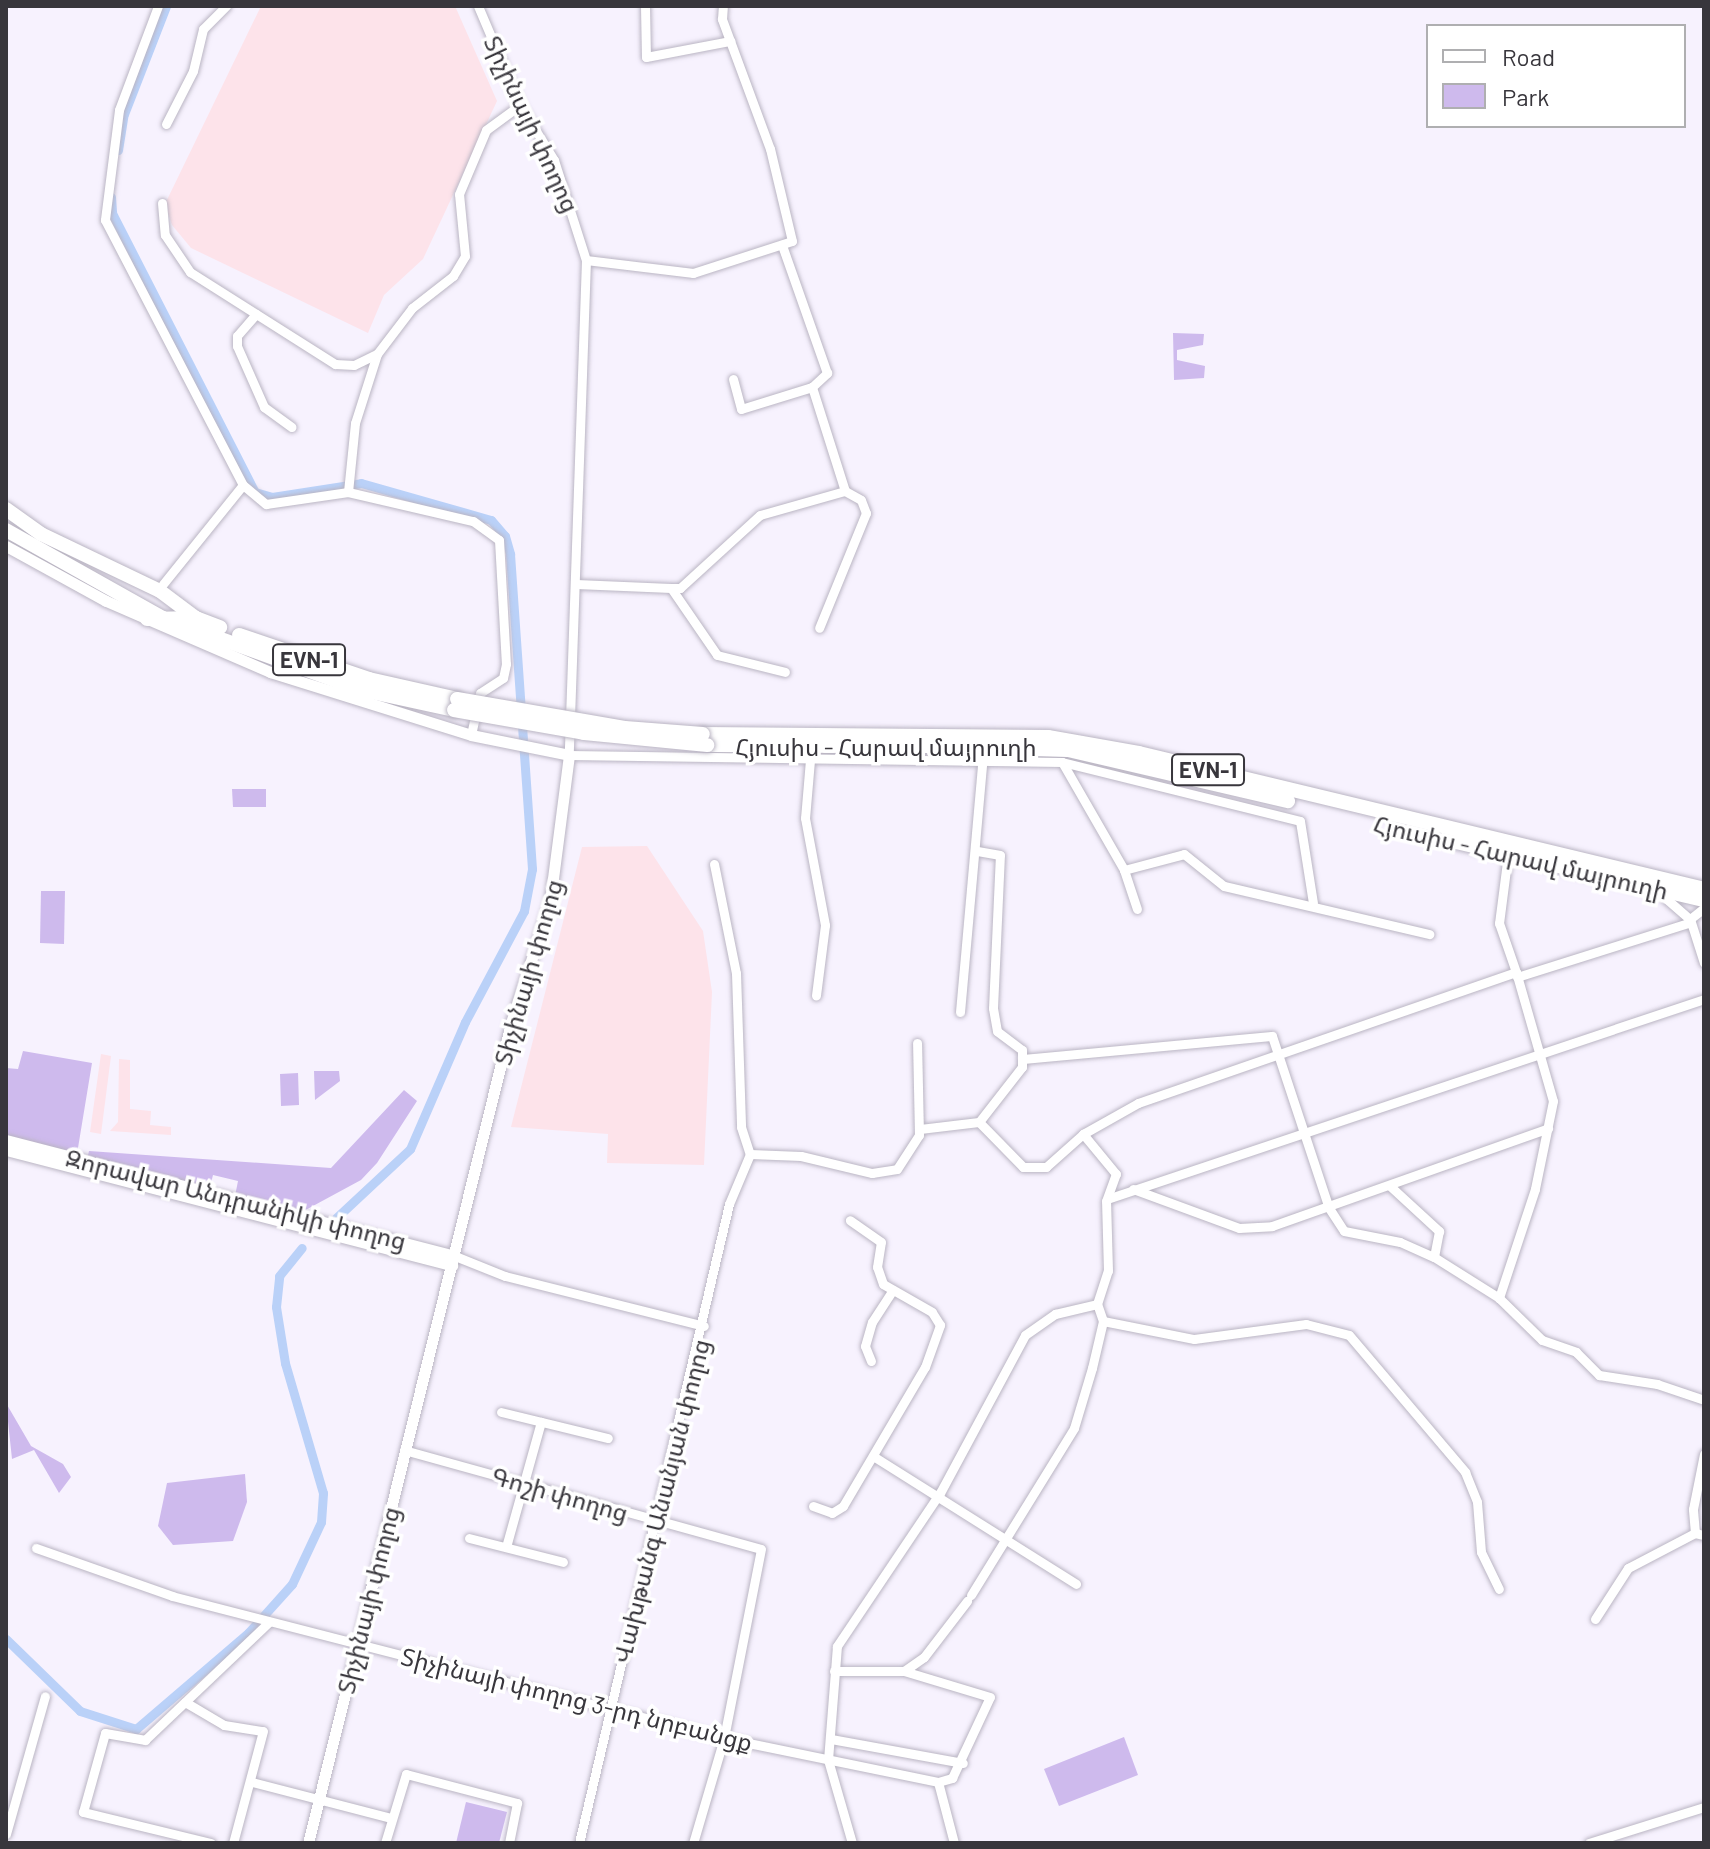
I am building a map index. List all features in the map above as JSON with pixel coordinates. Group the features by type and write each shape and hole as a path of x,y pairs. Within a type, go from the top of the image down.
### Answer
{"highway":[{"path":"6,498 28,525"},
{"name":"Հյուսիս - Հարավ մայրուղի","path":"6,509 28,525 160,591 196,618 369,679 456,704"},
{"name":"Հյուսիս - Հարավ մայրուղի","path":"6,530 163,618 362,690 456,704 600,735 705,740 972,742 1083,753 1704,900"},
{"path":"143,614 163,618"},
{"name":"Հյուսիս - Հարավ մայրուղի","path":"163,618 196,618"},
{"name":"Հյուսիս - Հարավ մայրուղի","path":"705,740 969,732 1108,746 1704,889"}],"main road":[{"path":"6,546 143,614 295,681 471,735 569,755"},
{"name":"Տիչինայի փողոց","path":"308,1843 404,1450 457,1261 511,1023 550,902 569,755"},
{"name":"Զորավար Անդրանիկի փողոց","path":"6,1140 83,1166"},
{"name":"Զորավար Անդրանիկի փողոց","path":"6,1150 83,1166 457,1261"}],"street":[{"path":"158,6 119,110 105,220 243,485 266,504 348,490 473,521 499,540 506,664 503,678 480,693 471,735"},
{"path":"166,124 193,71 203,29 226,6"},
{"name":"Տիչինայի փողոց","path":"478,6 520,105 554,160 586,260 569,755"},
{"path":"645,6 646,57 730,41"},
{"path":"586,260 693,273 792,241 770,149 730,41 723,6"},
{"path":"348,490 355,423 377,354 412,308 453,276 465,256 459,194 486,130 520,105"},
{"path":"162,203 165,235 190,272 335,364 354,365 377,354"},
{"path":"733,379 741,409 825,380 824,357 782,245"},
{"path":"256,314 237,336 237,346 264,407 292,427"},
{"path":"812,387 845,491 861,500 866,513 819,628"},
{"path":"163,584 243,485"},
{"path":"576,584 680,588 760,515 845,491"},
{"path":"671,588 717,655 785,672"},
{"path":"1083,753 1118,766 1132,780"},
{"path":"569,755 810,760 983,756 1062,762 1300,821 1313,903"},
{"path":"960,1012 971,856 977,851 983,756"},
{"path":"810,760 805,818 825,925 816,995"},
{"path":"1062,762 1124,870 1137,909"},
{"path":"1132,780 1155,775 1207,781"},
{"path":"977,851 1000,855 993,1008 997,1031 1022,1050 1013,1084 995,1095 979,1122"},
{"path":"1124,870 1184,854 1224,886 1313,903 1429,934"},
{"path":"1499,1298 1553,1101 1542,1050 1499,923 1508,854"},
{"path":"714,864 736,973 741,1127 750,1154 801,1156 888,1174 915,1148 920,1129 917,1043"},
{"path":"1643,886 1677,902 1690,920 1704,963"},
{"path":"979,1122 1023,1167 1046,1167 1083,1134 1138,1103 1516,974 1690,920 1704,908"},
{"path":"1110,1198 1542,1050 1704,999"},
{"path":"1022,1059 1272,1036 1281,1053 1329,1208 1344,1231 1400,1242 1434,1257 1499,1298 1542,1340 1576,1352 1599,1375 1704,1400"},
{"path":"920,1129 979,1122"},
{"path":"1133,1189 1239,1228 1272,1226 1548,1128"},
{"path":"904,1671 924,1657 969,1598 1074,1428 1103,1321 1097,1304 1108,1271 1103,1228 1116,1174 1083,1134"},
{"name":"Վախթանգ Անանյան փողոց","path":"579,1843 609,1707 658,1522 729,1204 750,1154"},
{"path":"1390,1186 1439,1231 1434,1257"},
{"path":"813,1506 832,1513 840,1510 925,1367 940,1325 932,1312 878,1278 881,1242 850,1220"},
{"path":"457,1261 704,1326"},
{"path":"871,1361 865,1346 872,1322 893,1290"},
{"path":"852,1843 828,1760 837,1646 852,1616 940,1493 1025,1335 1055,1314 1097,1304"},
{"path":"1103,1321 1194,1339 1306,1324 1349,1335 1465,1472 1477,1502 1481,1552 1499,1589"},
{"path":"501,1412 608,1438"},
{"path":"506,1547 541,1422"},
{"name":"Գոշի փողոց","path":"404,1450 761,1549 724,1738"},
{"path":"1595,1619 1628,1568 1700,1534 1693,1509 1704,1454"},
{"path":"873,1456 940,1493 1076,1584"},
{"path":"469,1538 563,1562"},
{"name":"Տիչինայի փողոց 3-րդ նրբանցք","path":"36,1548 269,1622 724,1738 938,1782"},
{"path":"211,1843 83,1812 105,1733 145,1740 269,1622"},
{"path":"834,1671 904,1671 990,1697 963,1763 952,1778 938,1782 954,1843"},
{"path":"6,1834 45,1696"},
{"path":"185,1702 224,1725 263,1731 252,1782 242,1792 233,1843"},
{"path":"693,1843 724,1738"},
{"path":"831,1739 963,1763"},
{"path":"385,1843 406,1774 517,1803 509,1843"},
{"path":"252,1782 320,1797 391,1818"},
{"path":"1589,1843 1704,1807"}],"shaded area":[{"path":"261,6 455,6 497,101 423,259 384,295 368,333 191,248 172,225 165,204"},
{"path":"647,846 703,931 712,992 704,1165 607,1163 608,1134 511,1127 582,847"},
{"path":"101,1054 111,1056 101,1134 90,1132"},
{"path":"119,1059 130,1060 130,1109 151,1111 150,1125 171,1127 171,1135 110,1131 118,1122"}],"green space":[{"path":"1173,333 1204,334 1203,345 1177,350 1177,360 1205,366 1204,378 1174,380"},
{"path":"232,789 266,789 266,807 233,807"},
{"path":"41,891 65,891 64,944 40,943"},
{"path":"23,1051 92,1063 76,1160 6,1138 6,1068 18,1069"},
{"path":"314,1071 339,1071 340,1081 315,1100"},
{"path":"298,1073 299,1105 281,1106 280,1074"},
{"path":"404,1090 417,1101 377,1163 361,1180 300,1213 234,1201 238,1181 213,1175 208,1195 86,1164 89,1151 331,1168"},
{"path":"6,1403 31,1446 63,1464 71,1477 59,1493 34,1450 12,1459"},
{"path":"245,1474 247,1502 233,1541 173,1545 158,1526 167,1483"},
{"path":"1124,1737 1138,1775 1059,1806 1044,1769"},
{"path":"466,1802 507,1812 499,1843 456,1843"}],"waterway":[{"path":"118,150 124,114 166,6"},
{"path":"111,197 112,213 255,492 272,497 361,483 491,520 505,536 510,554 532,869 524,911 465,1022 410,1149 336,1218"},
{"path":"6,1639 80,1711 136,1729 248,1633 292,1584 321,1522 323,1493 285,1363 276,1307 279,1276 302,1248"}]}
